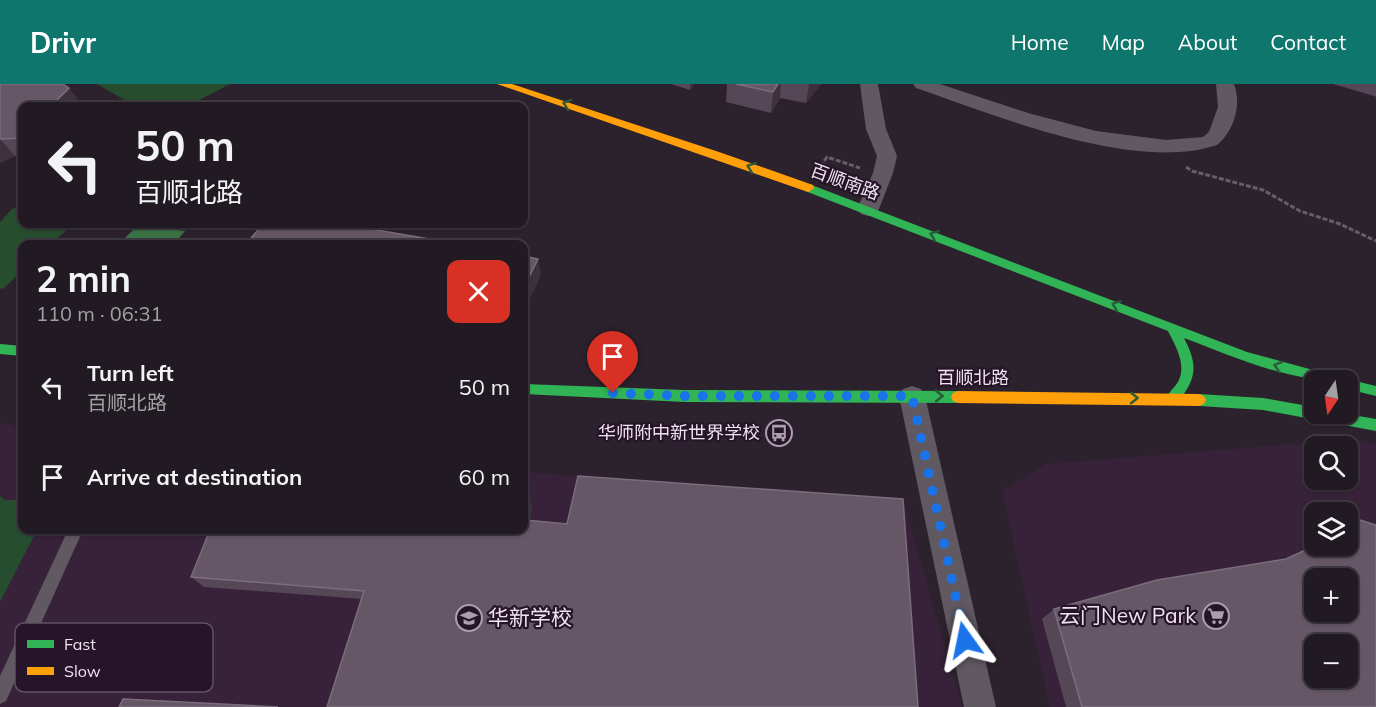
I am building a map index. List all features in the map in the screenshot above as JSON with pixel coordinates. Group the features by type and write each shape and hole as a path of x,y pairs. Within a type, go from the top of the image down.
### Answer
{"street":[{"name":"百顺南路","path":"502,84 715,154 868,209 1171,326"},
{"path":"868,209 883,173 886,156 876,129 869,84"},
{"path":"922,84 991,108 1072,131 1128,143 1182,147 1209,142 1223,127 1230,96 1225,84"},
{"path":"1171,326 1245,356 1304,372"},
{"path":"1171,326 1183,349 1188,367 1186,384 1173,398"},
{"path":"0,349 18,351"},
{"path":"1358,387 1376,391"},
{"name":"百顺北路","path":"528,390 684,396 1173,398 1263,404 1304,412"},
{"path":"912,396 980,707"},
{"name":"百顺北路","path":"1358,422 1376,425"}],"lane":[{"path":"33,623 73,534"},
{"path":"0,695 15,662"}],"path":[{"path":"1153,145 1192,171 1228,178 1263,190 1300,210 1340,224 1376,241"},
{"path":"831,167 822,164 827,157 863,169"}],"shaded area":[{"path":"97,84 230,84 196,102 128,102"},
{"path":"18,207 18,228 69,228 55,240 18,240 18,275 3,289 0,288 0,222 12,209"},
{"path":"135,228 185,231 177,240 123,240"},
{"name":"华新学校","path":"0,423 18,425 18,534 528,534 528,472 903,499 962,707 0,707"},
{"path":"1358,440 1376,444 1376,707 1050,707 1002,491 1046,464 1304,443 1304,490 1358,490"},
{"path":"0,496 5,500 18,500 18,534 35,534 0,602"}],"building":[{"path":"0,84 63,84 69,88 57,102 18,102 18,138 0,139"},
{"path":"736,84 778,84 773,92"},
{"path":"260,228 365,228 435,240 249,240"},
{"path":"528,257 538,259 528,279"},
{"name":"华新学校","path":"578,476 903,499 918,707 327,707 364,591 191,577 208,534 528,534 528,520 567,524"},
{"name":"云门New Park","path":"1358,519 1376,525 1376,707 1082,707 1054,609 1157,580 1286,559 1304,551 1304,556 1358,556"},
{"path":"123,699 278,707 119,707"}],"traffic: fast":[{"path":"809,188 1245,356 1304,372"},
{"path":"1171,326 1188,363 1186,379 1173,398"},
{"path":"0,349 18,351"},
{"path":"1358,387 1376,391"},
{"path":"528,389 684,396 958,397"},
{"path":"1199,400 1263,404 1304,411"},
{"path":"1358,422 1376,425"}],"traffic: slow":[{"path":"502,84 715,154 809,188"},
{"path":"958,397 1199,400"}],"place":[{"name":"华师附中新世界学校","path":"779,433"},
{"name":"云门New Park","path":"1216,616"},
{"name":"华新学校","path":"469,618"}],"route":[{"path":"613,393 684,396 912,396 965,640"}]}
